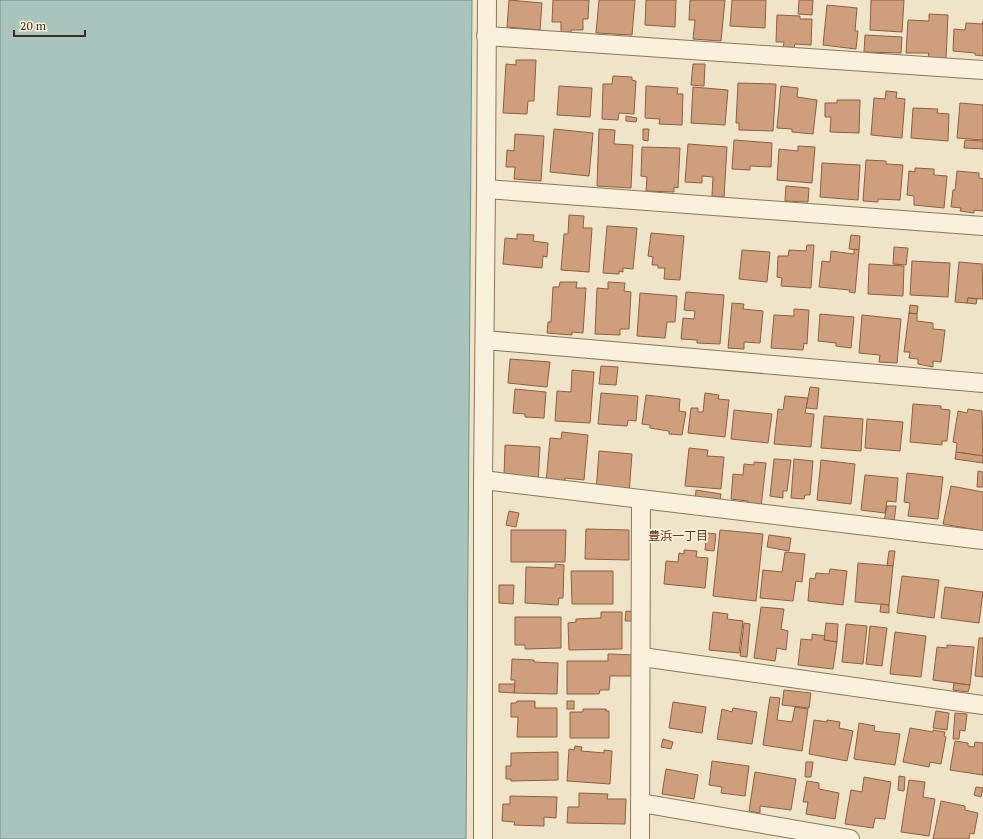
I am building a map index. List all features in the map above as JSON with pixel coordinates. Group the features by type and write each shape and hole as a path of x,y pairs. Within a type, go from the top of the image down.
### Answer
{"street":[{"path":"483,839 483,480 487,0"},
{"path":"486,36 983,70"},
{"path":"486,189 983,226"},
{"path":"485,340 983,384"},
{"path":"483,480 983,540"},
{"path":"640,839 642,657 641,499"},
{"path":"642,657 983,705"},
{"path":"640,803 850,839"}],"water":[{"path":"0,0 472,0 466,839 0,839"}],"building":[{"path":"509,0 542,3 540,30 507,27"},
{"path":"553,0 589,0 588,19 583,19 583,30 561,32 561,22 552,22"},
{"path":"599,0 635,0 632,35 596,33"},
{"path":"646,0 676,0 675,27 645,25"},
{"path":"690,0 725,0 721,41 693,39 695,20 689,20"},
{"path":"732,0 766,0 765,28 730,26"},
{"path":"799,0 813,0 812,15 798,14"},
{"path":"871,0 904,0 902,32 870,30"},
{"path":"827,5 857,8 855,31 858,31 856,49 823,45"},
{"path":"929,14 948,15 946,59 928,57 929,53 906,53 908,20 929,21"},
{"path":"777,15 800,16 800,19 812,19 811,45 795,44 794,48 783,48 784,42 776,42"},
{"path":"983,21 983,56 975,55 975,53 953,51 954,29 965,30 966,23 982,24"},
{"path":"865,35 902,37 901,53 864,52"},
{"path":"516,60 536,60 534,101 528,101 527,114 503,113 506,64 516,65"},
{"path":"693,64 705,64 704,86 691,85"},
{"path":"613,76 632,77 632,80 636,81 634,114 619,113 618,120 602,119 603,84 612,84"},
{"path":"738,83 776,84 773,131 739,130 739,123 736,123"},
{"path":"559,86 592,88 590,117 557,115"},
{"path":"646,86 678,88 677,94 683,94 682,125 659,124 660,119 645,118"},
{"path":"781,86 798,88 797,97 817,100 813,134 792,132 792,129 777,128"},
{"path":"693,87 728,90 725,125 691,123"},
{"path":"886,91 897,92 896,98 905,99 902,138 871,135 874,98 885,99"},
{"path":"837,100 860,100 859,133 830,132 831,117 825,117 825,103 837,103"},
{"path":"960,103 983,105 983,140 957,138"},
{"path":"913,108 938,109 937,113 949,114 948,141 911,138"},
{"path":"626,116 637,118 636,122 626,121"},
{"path":"554,129 593,133 589,176 550,172"},
{"path":"599,129 615,130 614,144 633,145 631,188 597,186"},
{"path":"643,129 649,129 648,141 643,140"},
{"path":"515,134 544,136 541,181 514,179 515,167 506,167 507,150 514,151"},
{"path":"734,140 772,143 771,167 750,166 750,170 732,169"},
{"path":"965,140 983,141 983,149 964,148"},
{"path":"688,144 727,147 724,197 712,196 713,177 702,176 702,183 685,182"},
{"path":"798,146 815,147 812,183 777,180 779,149 798,151"},
{"path":"642,147 680,148 678,188 674,187 674,192 646,191 647,177 641,176"},
{"path":"866,160 886,161 886,164 903,165 900,200 878,199 878,202 863,201"},
{"path":"822,163 860,165 858,200 820,197"},
{"path":"915,168 934,169 934,175 947,176 944,208 914,205 914,196 907,195 909,171 915,172"},
{"path":"957,171 979,173 979,178 983,179 983,211 974,210 974,213 960,211 961,208 951,207"},
{"path":"786,186 809,188 808,202 785,201"},
{"path":"569,215 584,216 583,228 592,228 589,272 561,270 564,234 568,234"},
{"path":"607,226 637,228 633,269 623,268 623,272 619,271 619,274 603,273"},
{"path":"651,233 684,236 680,280 664,279 665,268 658,268 658,265 652,265 653,257 648,256"},
{"path":"517,234 534,235 533,241 548,243 547,257 543,256 542,268 503,264 505,238 517,239"},
{"path":"851,235 860,236 859,250 849,249"},
{"path":"807,245 814,245 811,288 781,286 782,278 777,277 778,256 788,256 789,250 806,251"},
{"path":"894,247 908,248 906,265 893,264"},
{"path":"854,249 859,250 855,293 849,292 850,290 819,287 822,261 830,262 831,251 854,254"},
{"path":"742,250 770,252 767,282 739,279"},
{"path":"912,261 950,263 948,297 910,295"},
{"path":"959,262 982,264 983,299 968,298 967,303 955,302"},
{"path":"869,264 904,266 903,296 868,294"},
{"path":"560,282 577,282 576,288 586,288 583,333 572,332 572,335 547,333 548,322 551,322 553,287 559,287"},
{"path":"608,282 625,283 624,291 631,292 629,329 620,329 620,335 595,334 597,288 608,289"},
{"path":"686,292 724,295 720,344 697,343 697,340 681,339 683,318 694,319 695,311 684,310"},
{"path":"640,293 677,296 675,322 667,322 665,338 637,336"},
{"path":"968,298 977,299 976,304 967,303"},
{"path":"732,303 744,304 743,309 763,311 760,343 744,342 744,349 728,348"},
{"path":"910,305 918,306 917,314 909,313"},
{"path":"794,309 809,310 807,344 804,343 803,350 771,348 774,315 794,316"},
{"path":"909,313 917,314 917,321 933,323 933,329 945,330 941,362 933,361 933,367 918,364 918,359 909,358 910,352 904,352"},
{"path":"820,314 854,317 851,348 836,346 836,343 818,341"},
{"path":"862,315 901,319 897,363 879,362 880,355 859,353"},
{"path":"510,359 550,362 547,387 508,383"},
{"path":"601,366 618,367 616,385 599,384"},
{"path":"572,370 594,372 590,423 555,421 557,391 571,392"},
{"path":"810,387 819,388 817,409 806,408"},
{"path":"515,389 546,392 544,418 525,417 525,414 513,413"},
{"path":"601,393 638,396 636,421 628,420 627,426 598,424"},
{"path":"705,393 719,395 718,399 729,400 725,437 688,433 691,408 698,408 698,412 703,412"},
{"path":"646,395 680,399 679,411 686,412 682,435 669,434 669,431 650,428 650,425 642,424"},
{"path":"785,396 808,398 805,413 814,414 811,447 774,444 778,409 783,410"},
{"path":"913,404 941,406 941,409 950,410 947,441 942,441 942,445 910,442"},
{"path":"968,409 982,411 982,456 956,452 957,443 953,442 958,411 967,413"},
{"path":"734,410 772,414 768,443 731,439"},
{"path":"824,416 863,419 861,451 821,448"},
{"path":"867,419 903,422 900,451 865,448"},
{"path":"562,432 588,435 584,480 565,478 565,485 546,483 550,438 561,439"},
{"path":"505,445 540,447 538,484 504,476"},
{"path":"689,448 708,450 707,456 724,457 721,489 685,486"},
{"path":"599,451 632,454 629,494 596,492"},
{"path":"956,452 983,456 983,463 955,459"},
{"path":"774,459 791,460 787,491 783,491 783,498 770,496"},
{"path":"794,459 813,461 810,495 805,495 804,499 791,498"},
{"path":"821,460 855,464 851,504 817,500"},
{"path":"754,462 766,463 761,507 748,505 748,501 731,499 733,474 743,475 744,464 754,465"},
{"path":"978,471 983,472 983,487 977,487"},
{"path":"907,473 943,477 938,519 908,516 910,503 904,502"},
{"path":"865,475 898,478 896,502 887,501 885,513 861,510"},
{"path":"951,486 983,492 983,531 943,524"},
{"path":"696,490 721,494 719,506 695,502"},
{"path":"887,506 896,506 894,522 884,521"},
{"path":"509,511 519,513 516,527 506,525"},
{"path":"586,529 629,530 629,560 585,559"},
{"path":"511,530 566,530 565,562 511,562"},
{"path":"720,530 763,534 756,601 713,596"},
{"path":"707,533 716,534 714,551 705,550"},
{"path":"769,535 791,538 789,551 767,547"},
{"path":"684,550 697,551 696,557 708,558 705,588 664,584 666,561 678,562 679,553 684,554"},
{"path":"889,551 895,551 893,566 887,566"},
{"path":"785,552 805,554 802,582 796,581 793,601 760,598 763,570 782,572"},
{"path":"858,563 893,566 889,605 855,602"},
{"path":"555,564 564,565 563,598 559,598 558,605 525,603 526,567 555,568"},
{"path":"830,569 847,571 843,605 808,601 810,578 815,579 816,573 829,574"},
{"path":"571,571 613,571 613,604 572,604"},
{"path":"902,576 939,580 934,618 897,613"},
{"path":"499,585 514,585 513,604 499,603"},
{"path":"945,587 983,592 979,623 941,618"},
{"path":"881,604 889,605 889,613 880,612"},
{"path":"761,607 784,609 781,629 788,631 786,650 777,648 775,661 754,658"},
{"path":"626,611 636,612 636,621 625,621"},
{"path":"601,612 622,612 622,649 569,650 568,623 576,622 576,619 601,618"},
{"path":"713,612 728,614 727,619 743,621 739,653 709,650"},
{"path":"515,617 561,617 561,648 525,649 525,645 515,645"},
{"path":"744,623 750,624 747,657 740,656"},
{"path":"826,623 838,624 837,642 824,640"},
{"path":"846,624 867,626 863,664 842,662"},
{"path":"870,626 887,628 882,666 866,664"},
{"path":"895,632 926,636 921,677 890,674"},
{"path":"812,634 825,636 824,640 837,642 833,669 798,665 801,639 812,640"},
{"path":"979,638 983,638 983,677 975,676"},
{"path":"947,645 974,647 970,685 933,680 937,647 947,648"},
{"path":"608,654 635,655 635,676 610,676 609,690 600,690 599,694 567,694 567,661 608,661"},
{"path":"512,659 558,663 557,694 514,693 515,680 511,680"},
{"path":"954,683 970,685 968,692 953,690"},
{"path":"499,684 515,684 514,693 499,692"},
{"path":"784,690 811,693 809,708 782,705"},
{"path":"770,697 780,698 777,720 792,722 795,707 808,709 802,751 763,745"},
{"path":"517,701 535,701 535,708 557,708 557,737 517,737 518,717 511,717 511,703 516,703"},
{"path":"567,701 574,701 574,709 567,709"},
{"path":"673,702 706,707 702,733 669,728"},
{"path":"733,708 757,712 752,744 717,739 722,709 732,712"},
{"path":"583,709 606,709 606,711 609,711 609,738 570,738 570,712 583,712"},
{"path":"936,711 949,713 947,730 933,728"},
{"path":"955,713 967,714 965,731 960,730 959,739 953,739"},
{"path":"814,720 840,722 839,728 853,731 847,761 809,754"},
{"path":"859,723 875,726 874,731 900,734 895,765 854,759"},
{"path":"910,728 933,732 933,730 945,732 944,736 946,737 941,764 930,762 929,767 903,762"},
{"path":"663,739 673,742 671,749 661,747"},
{"path":"955,741 968,743 968,746 974,747 975,742 983,743 983,775 950,770"},
{"path":"575,746 582,747 581,751 604,753 604,750 612,751 610,784 567,781 569,749 574,750"},
{"path":"558,752 558,780 511,781 511,779 506,779 506,766 511,766 511,753"},
{"path":"712,761 749,766 745,796 721,793 722,787 709,785"},
{"path":"806,762 813,762 811,777 805,777"},
{"path":"666,769 698,775 694,799 662,794"},
{"path":"755,772 796,779 791,810 760,806 760,813 749,811"},
{"path":"899,776 905,777 904,791 898,790"},
{"path":"864,777 891,782 885,819 875,818 873,828 845,824 851,790 862,792"},
{"path":"909,780 925,782 923,797 935,799 929,836 901,832"},
{"path":"807,781 819,783 819,789 839,793 835,819 806,814 808,802 803,802"},
{"path":"976,787 983,788 981,797 974,795"},
{"path":"579,793 608,794 607,799 626,799 625,824 567,823 568,807 579,807"},
{"path":"510,796 557,797 556,818 544,817 544,826 514,825 515,822 502,821 503,804 510,804"},
{"path":"941,801 965,806 965,810 978,813 974,834 970,833 969,839 933,839"}],"district":[{"name":"豊浜一丁目","path":"678,535"}]}
